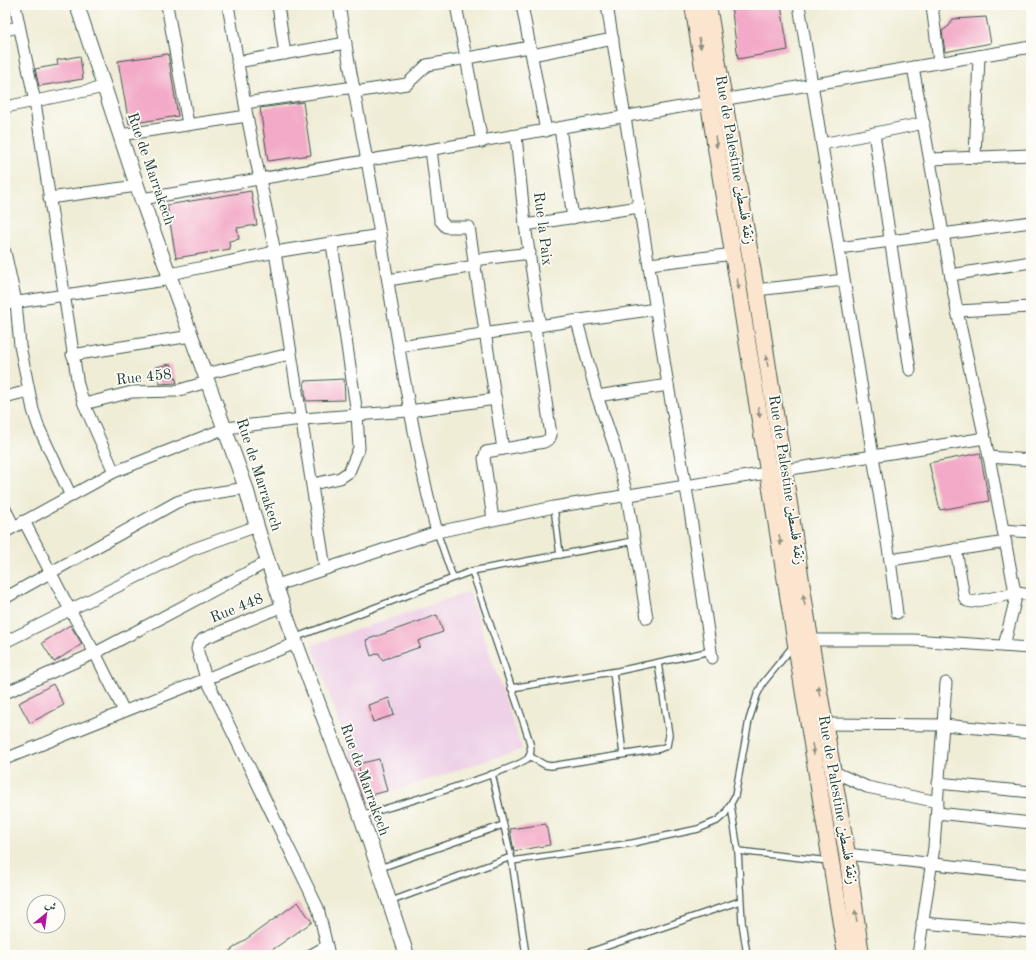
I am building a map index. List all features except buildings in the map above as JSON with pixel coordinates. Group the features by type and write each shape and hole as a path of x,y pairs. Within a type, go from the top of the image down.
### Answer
{"main road":[{"name":"Rue de Palestine زنقة فلسطين","path":"694,5 717,102 756,290 776,472"},
{"name":"Rue de Palestine زنقة فلسطين","path":"708,5 734,254 776,472 803,640 831,861 846,955"},
{"name":"Rue de Palestine زنقة فلسطين","path":"803,640 824,724 847,854 861,955"}],"street":[{"path":"15,5 35,102 72,355 84,404 114,472"},
{"name":"Rue de Marrakech","path":"77,5 137,186 171,276 206,378 226,428 295,641 360,816 408,955"},
{"path":"167,5 188,124"},
{"path":"228,5 247,116 275,252 290,354 303,419 325,568"},
{"path":"278,5 285,54"},
{"path":"339,5 368,161 409,411 423,479 437,532"},
{"path":"456,5 482,142"},
{"path":"522,5 546,131"},
{"path":"607,5 648,264 686,486 711,654"},
{"path":"799,5 890,560 897,613"},
{"path":"932,5 939,62"},
{"path":"5,30 19,27"},
{"path":"245,104 407,84 427,65 466,57 531,51 613,39"},
{"path":"237,62 346,43"},
{"path":"142,199 717,102 939,62 1031,48"},
{"path":"976,158 980,56"},
{"path":"913,67 957,311 989,457 1014,587 1017,593 1004,646"},
{"path":"5,107 105,87"},
{"path":"120,136 188,124 247,116"},
{"path":"822,144 924,123"},
{"path":"560,128 573,218"},
{"path":"874,133 910,370"},
{"name":"Rue la Paix","path":"503,449 544,442 551,435 537,326 530,253 525,225 516,136"},
{"path":"431,150 441,223 446,227 469,227 503,449 486,452 484,458 493,519"},
{"path":"930,159 1031,155"},
{"path":"49,198 137,186"},
{"path":"525,225 639,207"},
{"path":"839,248 1031,222"},
{"path":"10,303 171,276 275,252 332,244 380,235"},
{"path":"313,484 340,478 349,472 359,448 357,414 332,244"},
{"path":"5,252 10,303 28,391 39,428 71,496"},
{"path":"388,280 530,253"},
{"path":"648,264 734,254"},
{"path":"951,275 1031,262"},
{"path":"756,290 844,280"},
{"path":"957,311 1031,307"},
{"path":"399,346 656,309"},
{"path":"576,321 597,396 614,445 627,496 648,618"},
{"path":"72,355 191,336"},
{"name":"Rue 458","path":"84,404 132,392 176,390 206,378 290,354"},
{"path":"597,396 668,385"},
{"path":"5,397 28,391"},
{"path":"5,509 9,529 114,472 226,428 303,419 409,411 496,400"},
{"path":"277,585 437,532 493,519 554,507 985,438"},
{"path":"989,457 1031,460"},
{"path":"5,598 177,502 196,496 246,488"},
{"path":"24,521 70,610 95,653 124,711"},
{"path":"5,642 191,550 257,526"},
{"path":"1003,530 1031,532"},
{"path":"890,560 1006,542"},
{"path":"956,549 964,597 967,601 972,602 1017,593 1031,595"},
{"path":"5,692 95,653 269,561"},
{"name":"Rue 448","path":"206,678 197,649 198,645 203,639 283,606"},
{"path":"803,640 913,640 1031,648"},
{"path":"5,759 295,641"},
{"path":"206,678 318,908 328,950 311,955"},
{"path":"918,955 932,864 944,725 946,683"},
{"path":"824,724 944,725 1031,733"},
{"path":"832,771 867,787 937,807 1031,823"},
{"path":"938,783 1031,792"},
{"path":"847,854 1031,875"},
{"path":"922,923 1031,932"}],"lane":[{"path":"554,507 560,554"},
{"path":"437,532 453,578"},
{"path":"295,641 472,570 634,540"},
{"path":"360,816 492,774 523,762 529,756 530,744 472,570"},
{"path":"389,902 512,859 633,843 698,829 717,821 731,806 739,782 749,720 757,695 763,683 803,640"},
{"path":"511,688 614,672 711,654"},
{"path":"529,756 544,765 551,766 659,749 667,746 669,742 669,730 658,663"},
{"path":"614,672 623,754"},
{"path":"492,774 512,859 526,955"},
{"path":"731,806 738,851 740,901 747,955"},
{"path":"378,869 503,825"},
{"path":"738,851 831,861"},
{"path":"581,955 740,901"}],"shaded area":[{"path":"469,592 522,749 366,800 312,645"}]}
